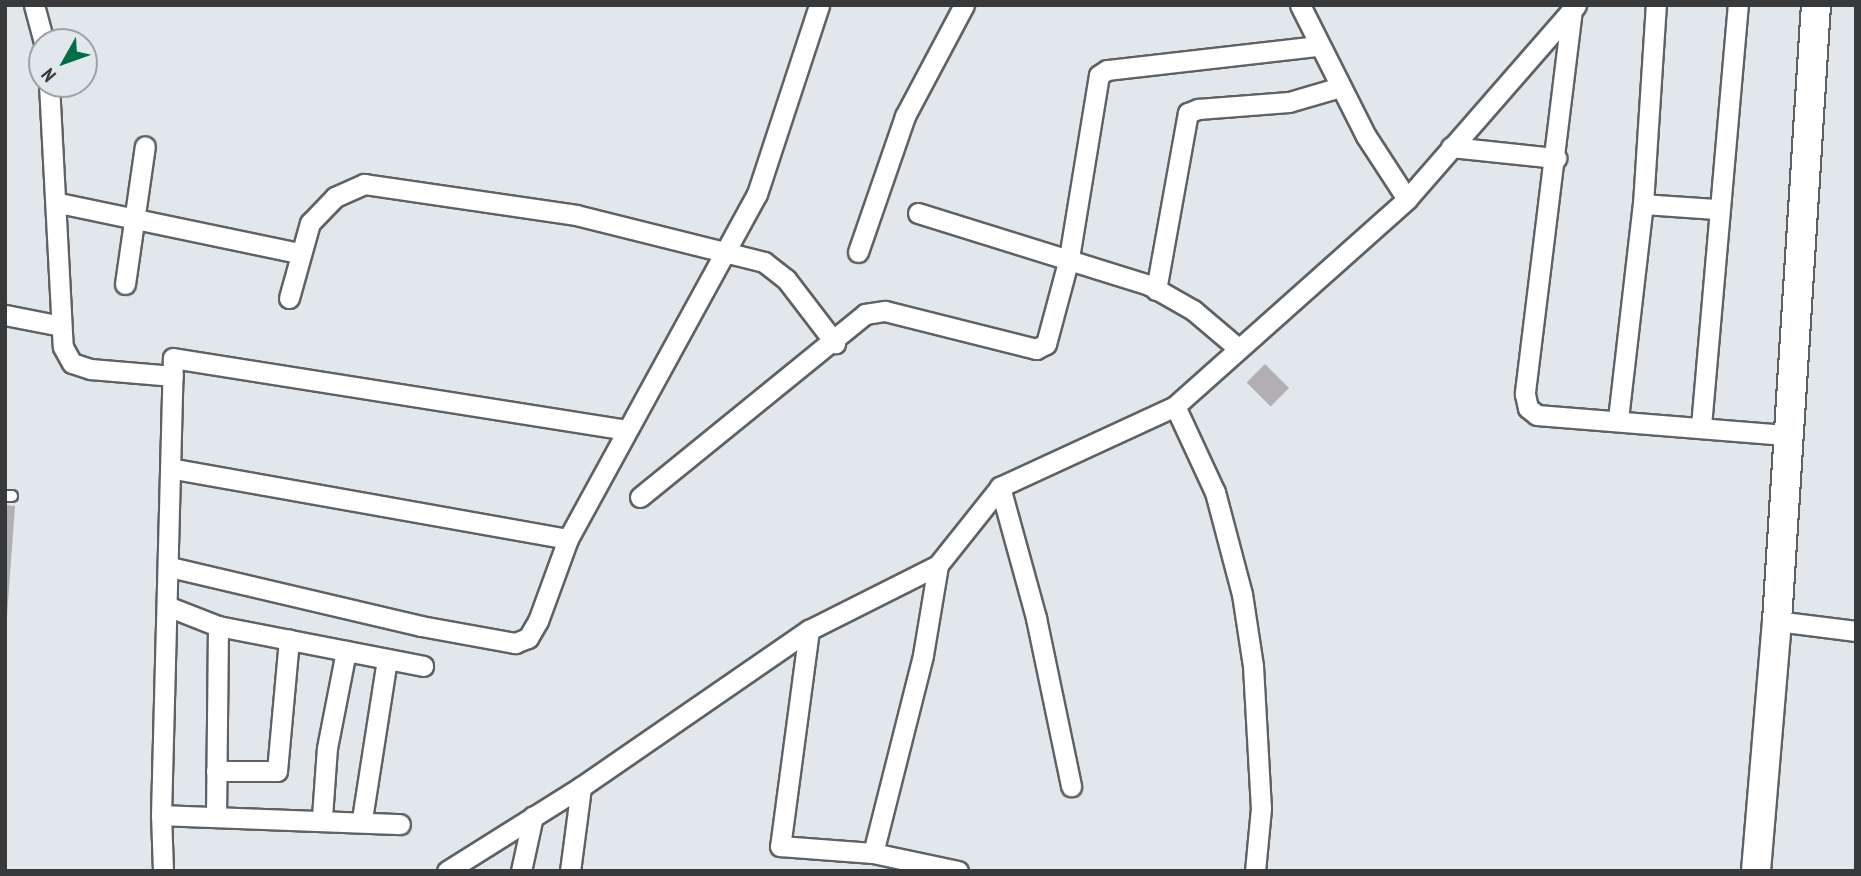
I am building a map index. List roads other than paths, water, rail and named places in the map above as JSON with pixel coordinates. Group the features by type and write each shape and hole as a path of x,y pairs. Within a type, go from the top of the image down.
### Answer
{"main road":[{"path":"1756,871 1777,621 1816,5"}],"street":[{"path":"34,5 40,28"},
{"path":"170,567 421,626 515,643 528,638 538,621 568,539 626,430 727,254 757,194 819,5"},
{"path":"858,252 905,116 964,5"},
{"path":"1300,5 1340,87 1407,199"},
{"path":"1618,419 1643,204 1656,5"},
{"path":"1701,426 1717,209 1738,5"},
{"path":"1574,7 1525,394 1528,408 1537,415 1618,419 1788,435"},
{"path":"447,871 581,787 809,630 938,565 1000,487 1175,405 1407,199 1574,7"},
{"path":"640,497 835,342 865,314 876,310 1035,349 1046,344 1051,335 1069,258 1099,75 1107,70 1318,46"},
{"path":"1156,290 1188,113 1198,108 1289,102 1340,87"},
{"path":"50,98 59,203 63,347 72,363 107,372 173,376"},
{"path":"125,284 145,146"},
{"path":"1451,147 1556,158"},
{"path":"289,298 299,253 310,223 323,207 365,184 576,215 776,268 835,342"},
{"path":"59,203 299,253"},
{"path":"1643,204 1717,209"},
{"path":"918,213 1069,258 1156,290 1193,310 1239,349"},
{"path":"5,315 61,326"},
{"path":"163,871 161,814 170,567 173,358 626,430"},
{"path":"1175,405 1215,492 1242,594 1253,666 1261,808 1255,871"},
{"path":"171,468 568,539"},
{"path":"1000,487 1036,618 1071,786"},
{"path":"873,853 923,655 938,565"},
{"path":"167,606 218,626 423,666"},
{"path":"1777,621 1856,631"},
{"path":"216,817 218,626"},
{"path":"809,630 780,846 873,853 958,871"},
{"path":"216,771 277,771 289,640"},
{"path":"322,817 327,748 346,651"},
{"path":"362,819 387,659"},
{"path":"570,871 581,787"},
{"path":"161,814 322,817 400,824"},
{"path":"521,871 533,816"}]}
